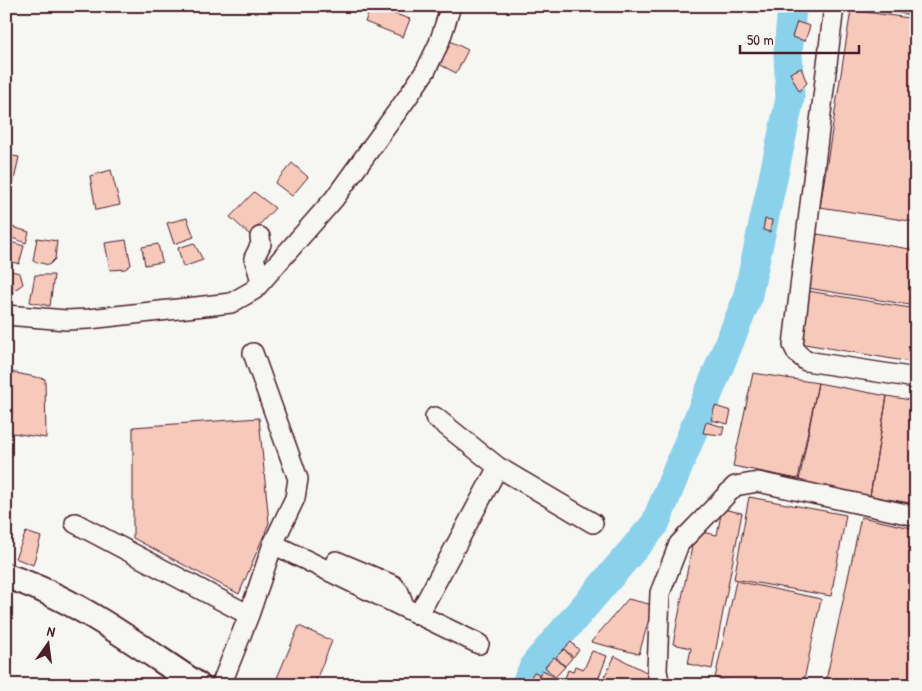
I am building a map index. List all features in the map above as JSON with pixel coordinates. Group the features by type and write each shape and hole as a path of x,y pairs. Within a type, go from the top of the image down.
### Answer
{"main road":[{"path":"6,576 68,603 113,629 198,685"}],"street":[{"path":"6,315 66,320 89,319 231,303 254,290 334,199 407,98 439,43 451,6"},
{"path":"834,6 793,345 797,354 806,360 916,378"},
{"path":"260,237 261,244 254,258 261,282"},
{"path":"221,685 249,615 273,544 295,498 298,479 253,353"},
{"path":"436,417 498,467 593,523"},
{"path":"412,611 498,467"},
{"path":"660,685 657,671 660,594 678,544 735,486 758,482 916,516"},
{"path":"75,523 249,615"},
{"path":"273,544 480,644"}],"building":[{"path":"371,6 410,19 403,37 365,22"},
{"path":"849,6 891,6 890,13"},
{"path":"894,6 916,6 916,16 893,12"},
{"path":"851,10 916,19 916,222 820,207"},
{"path":"797,22 810,26 805,41 792,37"},
{"path":"448,40 468,50 456,73 437,63"},
{"path":"801,68 807,83 799,91 790,73"},
{"path":"6,155 19,157 13,185 6,184"},
{"path":"292,163 308,177 292,196 275,183"},
{"path":"111,170 120,205 96,210 90,176"},
{"path":"254,192 275,208 250,235 230,217"},
{"path":"6,200 10,201 6,223"},
{"path":"187,218 194,237 174,244 167,223"},
{"path":"765,219 772,220 770,232 763,230"},
{"path":"9,226 29,232 26,243 7,236"},
{"path":"817,234 916,250 916,306 808,288"},
{"path":"37,238 57,241 55,259 49,265 33,261"},
{"path":"126,240 131,265 125,269 110,270 105,243"},
{"path":"7,241 24,246 19,264 6,260"},
{"path":"194,243 203,260 183,267 178,248"},
{"path":"158,244 162,262 145,265 142,247"},
{"path":"6,270 20,273 23,284 16,289 6,286"},
{"path":"35,275 54,275 50,306 30,302"},
{"path":"6,289 13,291 9,306 6,305"},
{"path":"808,291 916,309 916,363 799,343"},
{"path":"6,371 45,379 46,438 6,432"},
{"path":"753,373 818,383 798,479 733,466"},
{"path":"818,383 887,396 870,496 799,481"},
{"path":"887,396 916,401 916,504 870,496"},
{"path":"715,406 731,411 728,424 711,420"},
{"path":"259,418 269,523 239,594 133,538 133,427"},
{"path":"706,422 724,427 722,435 703,433"},
{"path":"749,497 846,515 831,596 734,579"},
{"path":"722,509 742,513 712,669 688,664 691,648 673,644 695,531 717,535"},
{"path":"861,517 916,529 916,685 825,685"},
{"path":"26,532 41,537 33,565 15,558"},
{"path":"736,581 821,599 803,685 747,685 715,678"},
{"path":"628,599 653,605 639,654 591,642"},
{"path":"299,626 332,641 314,685 274,685"},
{"path":"571,642 579,650 573,657 564,649"},
{"path":"564,649 572,658 565,666 556,657"},
{"path":"592,651 607,656 596,685 563,684 568,670 573,672 575,666 584,669"},
{"path":"615,656 656,677 652,685 600,685"},
{"path":"554,657 565,667 555,677 545,667"},
{"path":"542,670 553,675 548,685 535,685"},
{"path":"534,672 539,674 537,679 531,677"},
{"path":"531,678 536,680 534,685 528,685"}],"waterway":[{"path":"525,685 536,663 655,524 747,299 790,99 788,53 792,6"}]}
